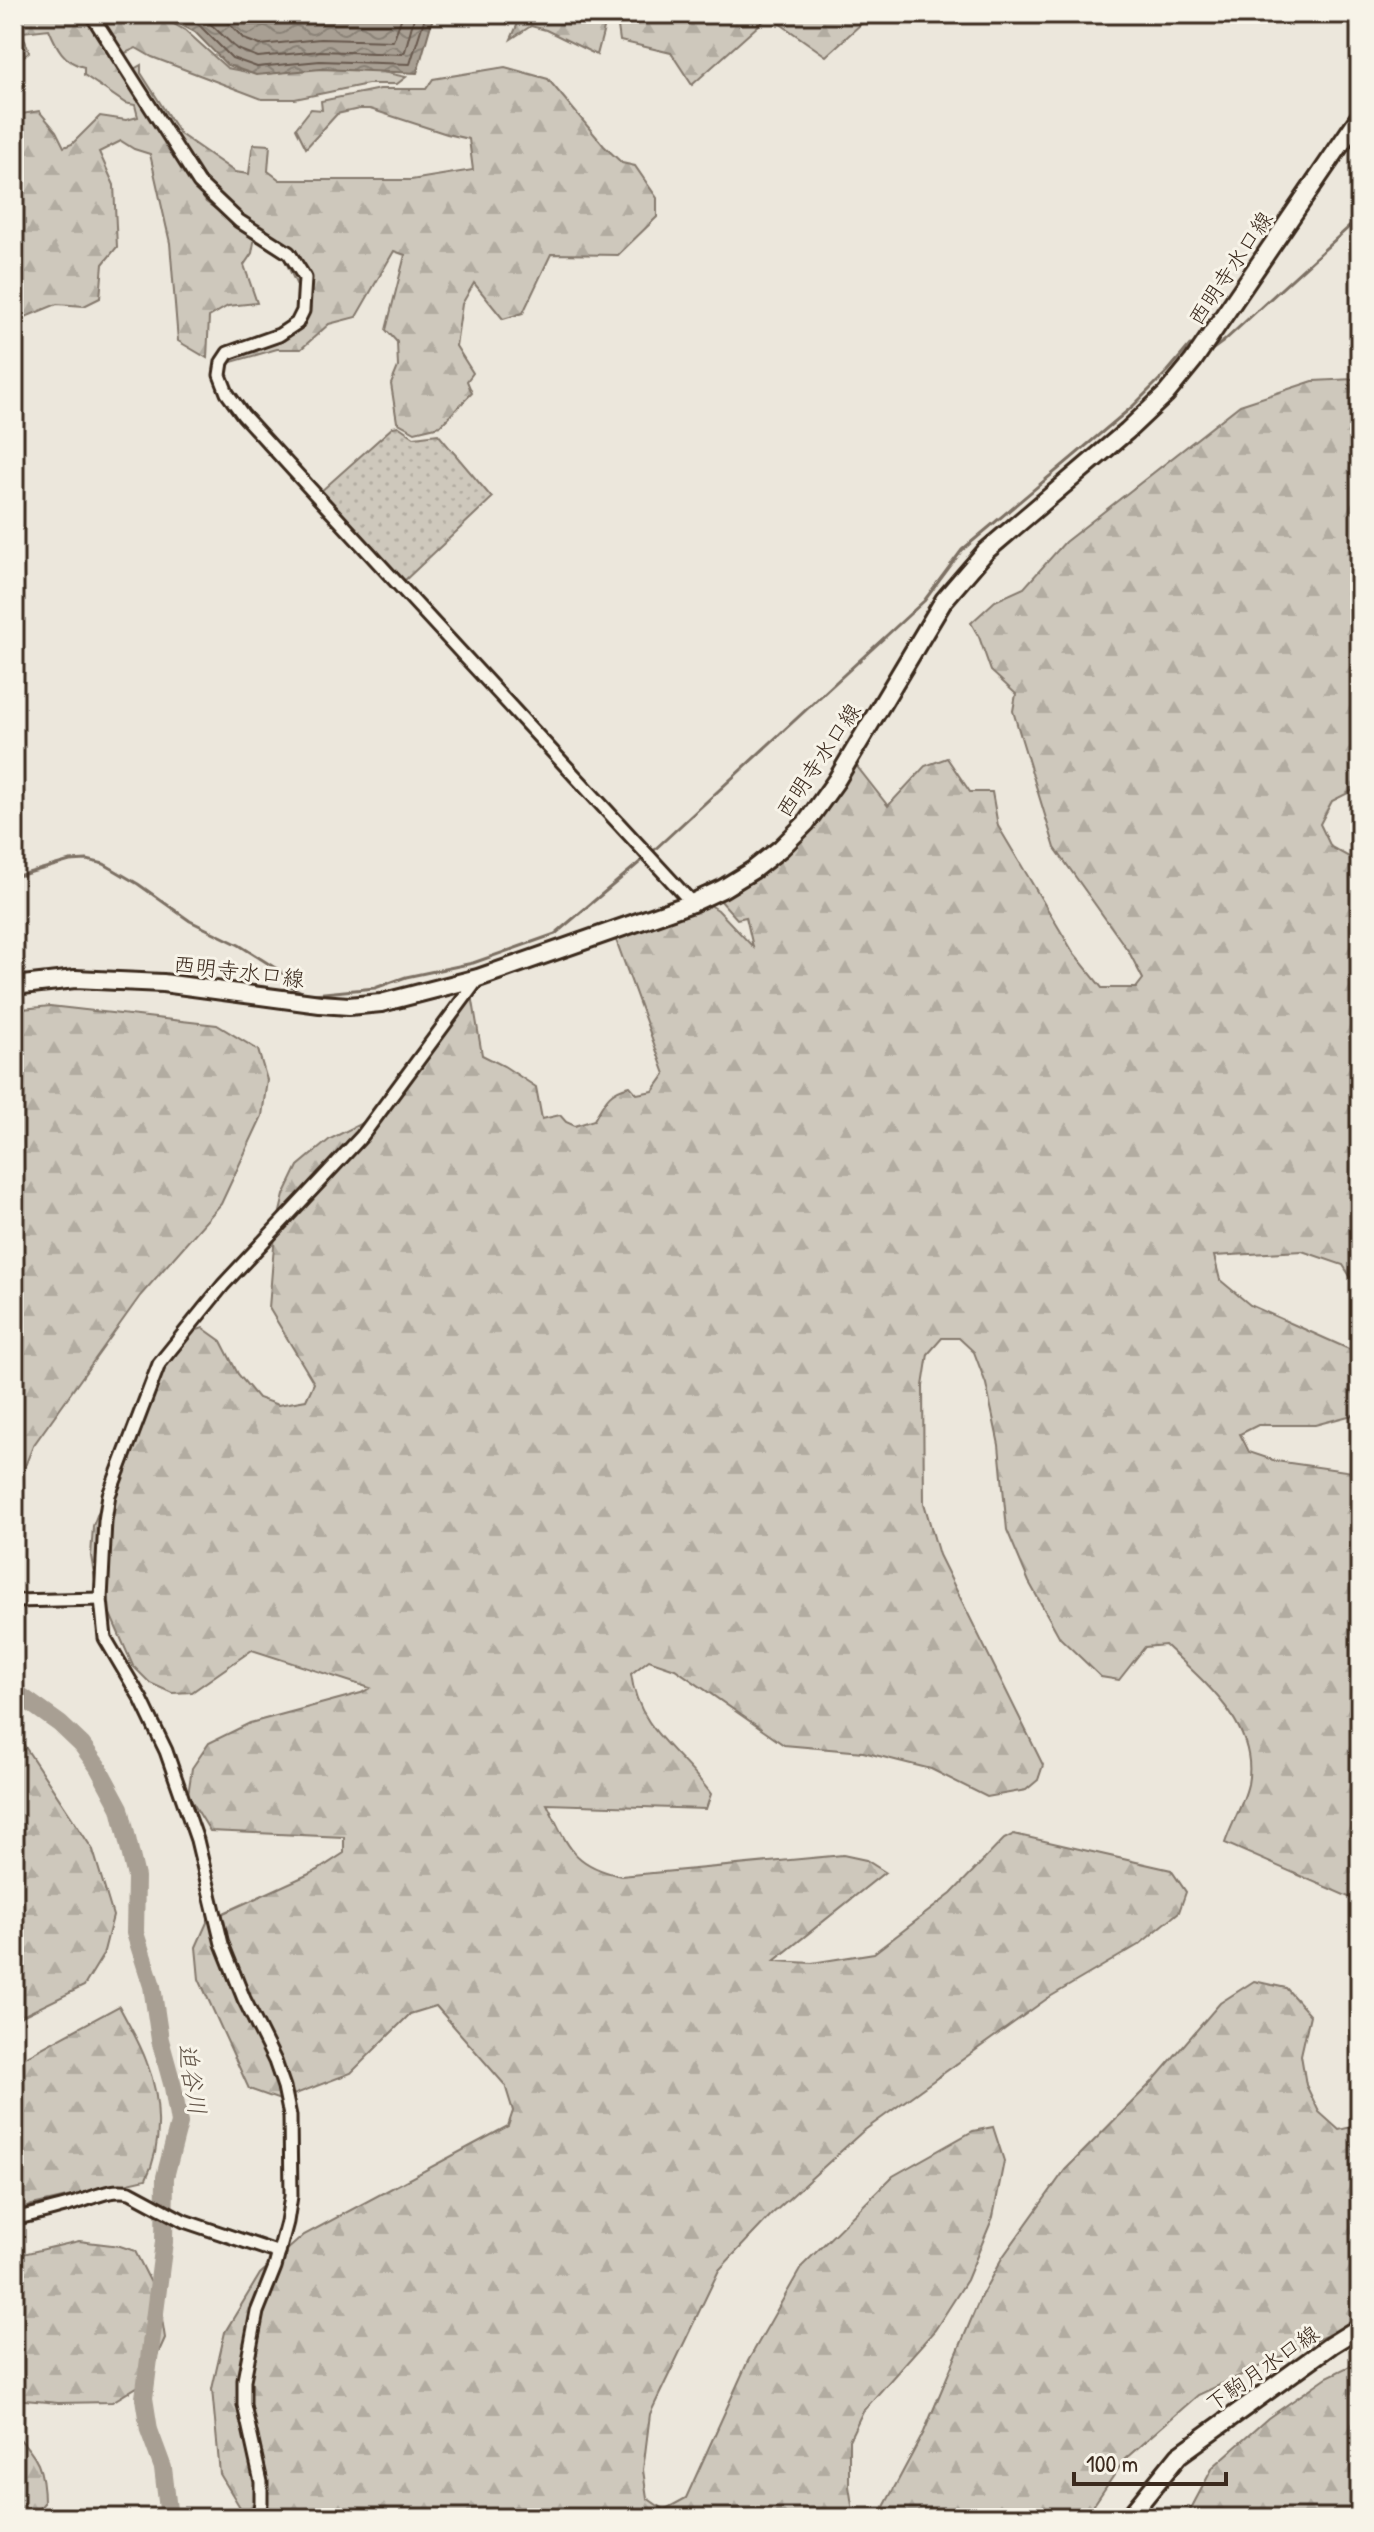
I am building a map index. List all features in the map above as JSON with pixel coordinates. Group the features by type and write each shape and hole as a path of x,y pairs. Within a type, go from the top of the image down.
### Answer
{"main road":[{"name":"西明寺水口線","path":"14,986 75,979 163,983 349,1006 381,1003 478,978 692,903 753,870 806,823 836,781 944,600 986,551 1127,431 1166,394 1193,361 1360,116"},
{"name":"下駒月水口線","path":"1128,2518 1179,2455 1360,2327"}],"street":[{"path":"91,14 199,183 239,221 289,253 305,278 303,311 297,323 279,335 228,353 222,362 220,375 227,393 284,460 692,903"},
{"path":"258,2518 261,2482 244,2405 244,2380 257,2312 279,2253 291,2196 290,2116 275,2061 244,1999 222,1944 197,1840 166,1751 141,1699 105,1638 101,1599 105,1521 109,1495 159,1364 223,1285 362,1136 478,978"},
{"path":"14,1601 101,1599"},
{"path":"14,2219 80,2202 110,2190 121,2190 184,2221 279,2253"}],"green space":[{"path":"14,14 88,14 98,30 107,17 102,14 156,14 185,30 227,68 257,74 345,64 406,77 397,84 368,84 295,99 262,99 136,48 123,54 170,150 174,139 132,70 141,65 141,73 180,134 235,172 249,174 254,144 270,145 268,171 280,180 411,180 473,170 469,139 370,109 337,114 306,148 296,128 311,109 322,110 321,101 380,89 426,89 433,79 505,67 548,79 604,146 622,163 635,166 657,198 657,217 618,255 551,254 523,313 503,319 474,283 462,304 456,346 473,373 467,381 472,393 440,426 415,432 397,422 391,384 398,367 397,342 386,330 405,255 394,251 356,317 329,324 301,349 277,349 228,363 230,358 304,322 300,292 274,237 257,230 219,195 200,192 206,202 255,237 252,253 244,265 257,303 228,306 209,317 207,358 178,341 170,243 150,154 121,141 99,152 114,185 117,247 103,264 100,298 84,306 57,304 23,318 14,315 14,111 22,114 39,111 56,131 64,147 72,144 100,116 126,120 138,117 135,105 125,103 84,75 84,67 66,58 49,29 22,32 29,52 14,64"},
{"path":"522,14 872,14 826,56 769,16 692,85 671,53 620,41 617,19 605,25 597,55 531,26 511,39"},
{"path":"1354,379 1360,382 1360,787 1332,801 1320,824 1331,847 1360,863 1360,1292 1343,1265 1302,1251 1214,1256 1220,1280 1250,1305 1360,1354 1360,1413 1315,1425 1258,1425 1240,1434 1249,1452 1276,1461 1360,1473 1360,1902 1225,1843 1248,1784 1249,1763 1245,1743 1225,1706 1165,1645 1145,1647 1119,1680 1101,1677 1060,1638 1029,1582 1007,1530 999,1445 986,1384 974,1352 959,1338 942,1338 928,1354 923,1386 924,1503 939,1555 1043,1765 1038,1780 1026,1790 987,1797 931,1769 863,1752 784,1745 675,1669 649,1660 631,1674 635,1694 651,1726 711,1794 706,1809 547,1804 566,1842 581,1859 591,1866 621,1876 843,1855 866,1860 885,1872 774,1961 812,1963 874,1953 951,1894 1004,1839 1014,1834 1171,1870 1186,1892 1179,1912 1140,1944 1048,1998 862,2132 771,2215 719,2270 650,2414 643,2470 647,2498 664,2510 686,2498 748,2361 802,2266 893,2176 973,2131 993,2127 1004,2161 993,2217 967,2280 935,2330 863,2411 849,2440 849,2486 854,2518 268,2518 241,2509 220,2474 212,2389 225,2332 260,2274 304,2235 508,2126 513,2111 505,2085 436,2006 410,2014 351,2073 280,2100 249,2089 199,1979 196,1947 208,1920 318,1870 344,1853 344,1837 210,1831 188,1795 192,1768 209,1743 250,1723 370,1688 252,1650 192,1692 172,1693 150,1683 133,1666 95,1580 91,1556 93,1526 121,1452 177,1337 203,1328 221,1341 238,1374 258,1398 278,1405 306,1400 314,1383 269,1308 275,1233 284,1195 298,1166 330,1139 380,1114 472,995 482,1055 536,1087 542,1119 560,1115 575,1126 594,1120 608,1098 617,1091 630,1086 637,1094 653,1091 665,1074 615,937 707,903 718,910 753,947 746,917 737,919 720,900 721,896 822,812 855,764 888,806 925,766 947,758 970,792 992,792 998,826 1073,952 1102,988 1136,988 1143,979 1129,952 1055,848 1013,711 1016,694 991,671 971,623 995,601 1024,588 1065,542 1240,405 1313,381"},
{"path":"398,426 414,437 438,434 492,498 402,583 320,492 393,427"},
{"path":"50,1006 217,1025 258,1050 267,1080 262,1116 221,1204 140,1296 33,1446 14,1494 14,1010"},
{"path":"14,1730 93,1850 113,1916 103,1955 84,1986 14,2020"},
{"path":"1254,1981 1286,1988 1310,2015 1301,2055 1306,2085 1319,2112 1339,2130 1360,2125 1360,2320 1198,2395 1125,2459 1085,2518 878,2518 924,2432 981,2296 1002,2258 1065,2170 1152,2082 1220,2003"},
{"path":"119,2006 144,2056 155,2091 157,2136 146,2179 32,2205 14,2212 14,2063"},
{"path":"79,2241 135,2251 159,2299 165,2338 145,2382 112,2402 58,2403 14,2399 14,2256"},
{"path":"1360,2361 1360,2518 1186,2518 1213,2467 1268,2418 1327,2377"},
{"path":"14,2433 34,2457 43,2481 44,2503 30,2518 14,2518"}],"water":[{"path":"160,14 434,14 417,73 321,69 256,75 227,65 195,32"}],"waterway":[{"path":"1208,348 1213,349 1224,341 1360,217"},
{"path":"652,852 924,601 962,550 1132,407 1190,345 1197,345"},
{"path":"14,877 70,861 87,860 104,864 190,921 239,945 280,971 292,987 314,994 375,988 406,977 473,963 555,934 646,857"},
{"name":"迫谷川","path":"14,1691 60,1724 82,1745 98,1767 120,1808 136,1877 135,1933 152,1986 160,2040 179,2123 165,2177 164,2242 144,2398 149,2430 163,2468 169,2518"}]}
